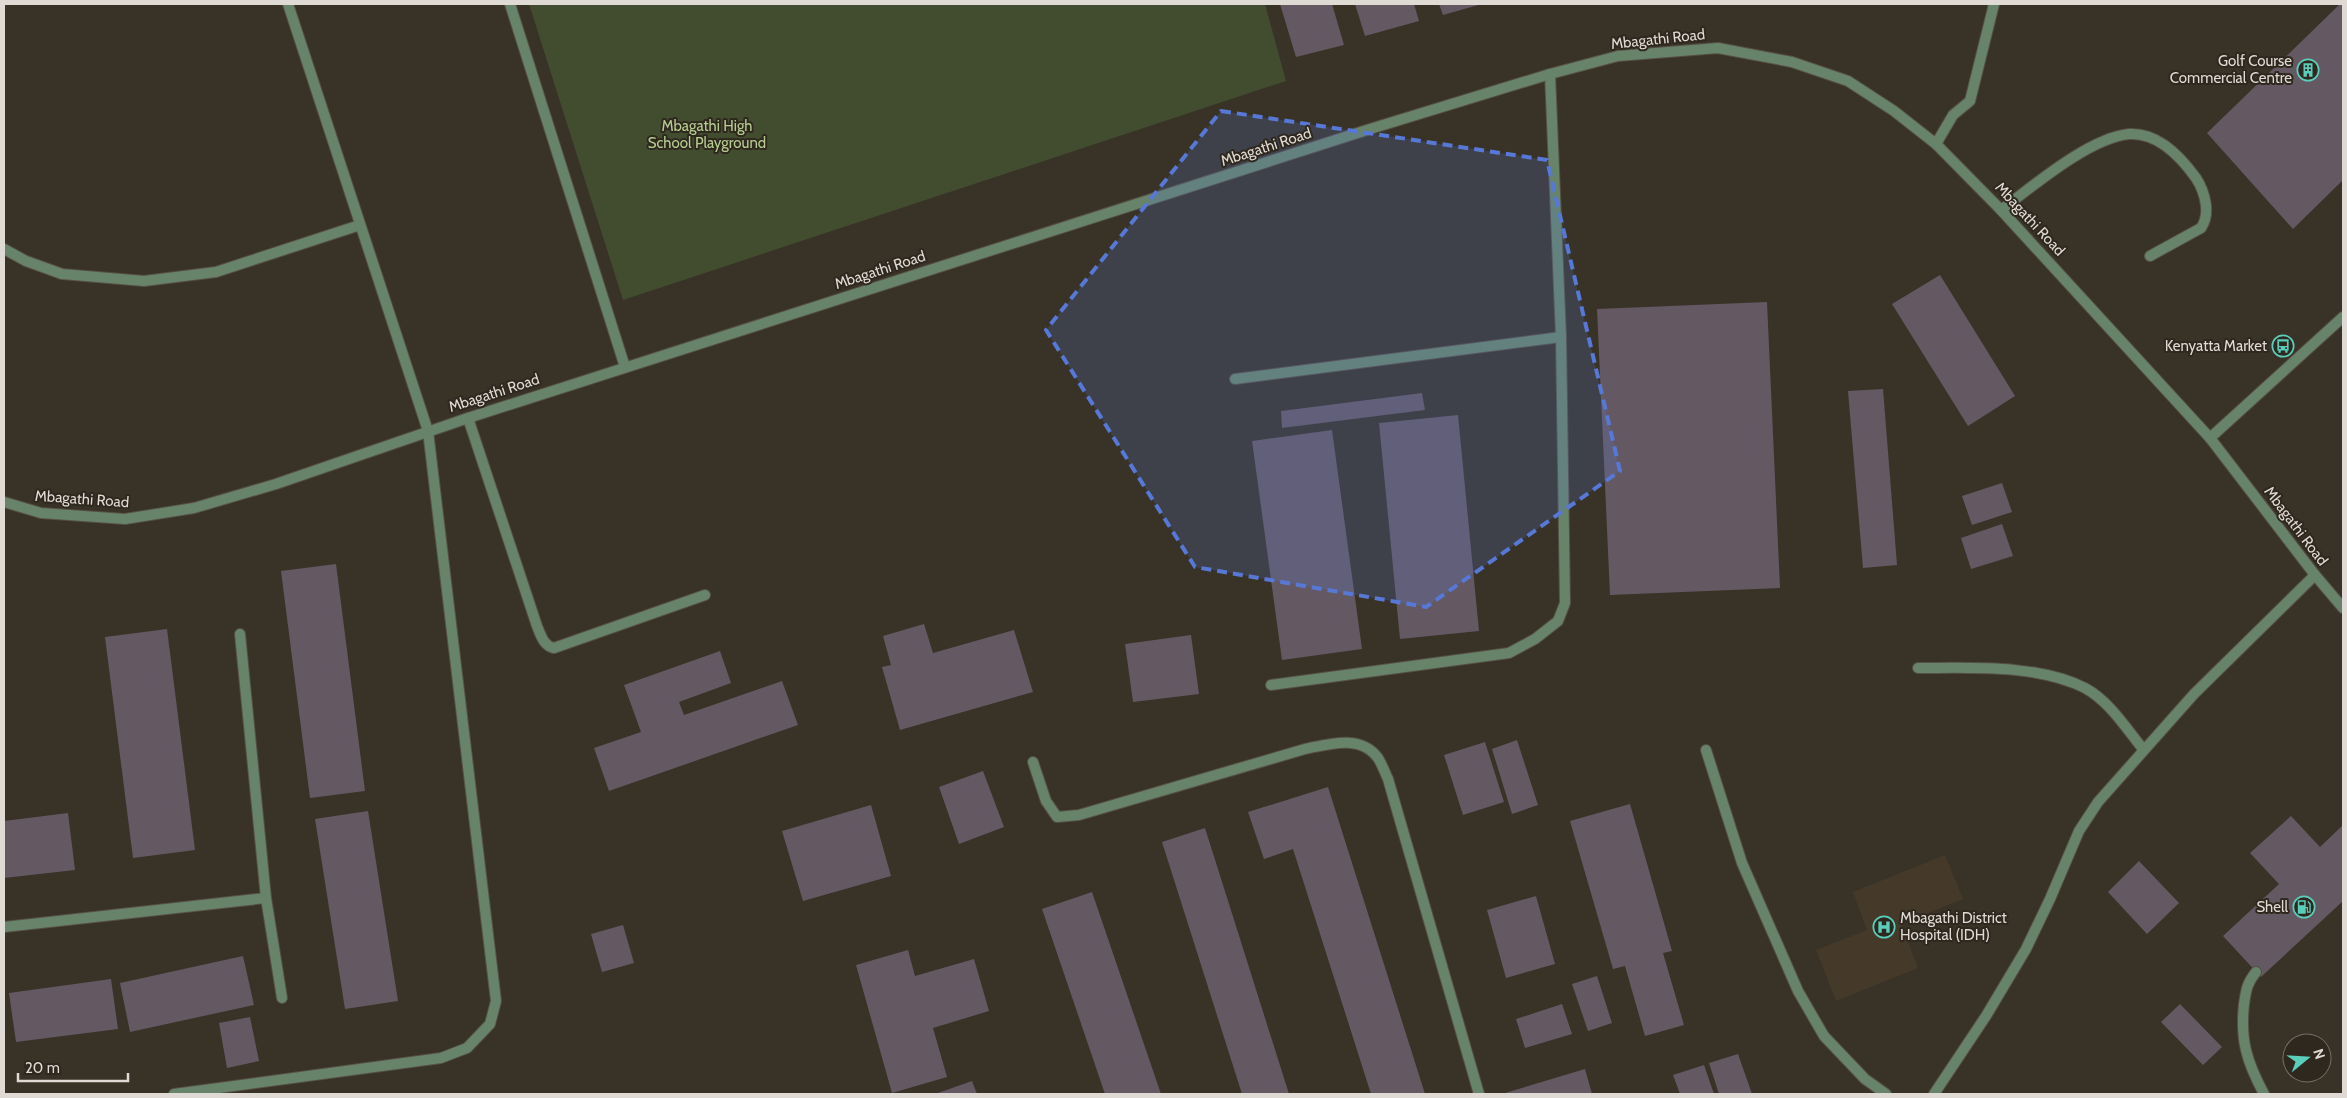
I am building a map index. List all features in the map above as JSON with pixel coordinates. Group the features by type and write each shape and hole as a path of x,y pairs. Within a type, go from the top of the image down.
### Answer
{"street":[{"path":"174,1094 441,1058 467,1048 490,1024 496,1001 428,431 288,4"},
{"path":"510,4 625,367"},
{"path":"1936,144 1953,115 1970,101 1994,4"},
{"name":"Mbagathi Road","path":"4,502 41,514 125,520 194,508 276,484 428,431 625,367 1360,132 1550,74 1618,56 1718,48 1792,62 1848,82 1894,111 1936,144 2001,210 2210,438 2315,575 2343,608"},
{"path":"1271,685 1509,653 1535,639 1558,621 1564,603 1561,337 1550,74"},
{"path":"2001,210 2068,161 2104,141 2129,134 2157,140 2182,160 2200,185 2207,210 2205,222 2201,228 2150,256"},
{"path":"4,249 26,261 62,274 144,282 216,272 360,225"},
{"path":"2210,438 2343,316"},
{"path":"1235,379 1561,337"},
{"path":"468,418 544,643 554,648 705,596"},
{"path":"1934,1094 1986,1016 2026,949 2080,831 2098,802 2143,749 2208,680 2315,575"},
{"path":"240,634 266,898 282,998"},
{"path":"1918,668 1995,668 2045,675 2085,688 2107,705 2143,749"},
{"path":"1033,762 1046,801 1058,817 1079,816 1305,748 1343,742 1363,745 1378,758 1388,779 1479,1094"},
{"path":"1706,750 1742,863 1798,991 1824,1036 1866,1079 1886,1094"},
{"path":"4,927 266,898"},
{"path":"2256,972 2247,982 2241,1028 2250,1069 2264,1094"}],"highlighted area":[{"path":"1221,111 1547,160 1620,471 1426,607 1195,567 1046,330"}],"shaded area":[{"name":"Mbagathi District Hospital (IDH)","path":"1945,855 1963,899 1901,924 1918,968 1836,1001 1816,950 1867,930 1853,892"}],"green space":[{"name":"Mbagathi High School Playground","path":"529,4 1265,4 1286,81 623,300"}],"building":[{"path":"1280,4 1332,4 1344,45 1296,57"},
{"path":"1355,4 1414,4 1419,21 1365,36"},
{"path":"1439,4 1482,4 1443,15"},
{"name":"Golf Course Commercial Centre","path":"2340,4 2343,4 2343,180 2293,229 2207,133"},
{"path":"1940,275 2015,396 1968,426 1892,304"},
{"path":"1767,302 1780,588 1610,595 1597,309"},
{"path":"1883,389 1897,565 1863,568 1848,391"},
{"path":"1422,393 1425,410 1282,428 1281,411"},
{"path":"1458,415 1479,631 1400,639 1379,423"},
{"path":"1332,430 1362,649 1282,660 1252,441"},
{"path":"2002,483 2012,512 1972,525 1962,496"},
{"path":"2002,524 2013,556 1971,569 1961,538"},
{"path":"336,564 365,791 310,798 281,571"},
{"path":"924,624 933,653 1014,630 1033,692 900,730 882,667 891,665 883,636"},
{"path":"167,629 195,850 133,858 105,637"},
{"path":"1191,635 1199,694 1133,702 1125,644"},
{"path":"720,651 731,683 679,702 684,715 782,681 798,725 609,791 594,748 641,732 624,685"},
{"path":"1517,740 1538,805 1512,814 1492,749"},
{"path":"1485,742 1504,802 1463,815 1444,755"},
{"path":"983,771 1004,827 959,844 939,787"},
{"path":"1328,787 1425,1094 1371,1094 1293,849 1264,859 1248,812"},
{"path":"1630,804 1672,951 1663,953 1684,1025 1645,1036 1625,966 1613,969 1570,821"},
{"path":"871,805 891,876 803,901 782,831"},
{"path":"368,811 398,1001 345,1009 315,819"},
{"path":"68,813 75,870 4,878 4,821"},
{"path":"2291,816 2320,847 2343,825 2343,901 2261,977 2223,936 2279,884 2250,853"},
{"path":"1205,828 1289,1094 1242,1094 1162,842"},
{"path":"2139,861 2179,903 2147,934 2108,892"},
{"path":"1092,892 1161,1094 1105,1094 1042,909"},
{"path":"1536,896 1555,964 1506,978 1487,910"},
{"path":"623,925 634,963 602,972 591,934"},
{"path":"908,950 915,976 974,959 989,1011 933,1028 947,1077 892,1093 856,965"},
{"path":"243,956 254,1005 130,1032 120,983"},
{"path":"1597,976 1612,1023 1588,1031 1572,984"},
{"path":"111,979 118,1029 16,1042 9,993"},
{"path":"1562,1004 1572,1034 1525,1048 1516,1019"},
{"path":"2180,1004 2222,1047 2203,1065 2161,1022"},
{"path":"250,1017 259,1061 227,1068 219,1023"},
{"path":"1738,1054 1752,1094 1719,1094 1709,1063"},
{"path":"1704,1065 1714,1094 1680,1094 1673,1075"},
{"path":"1585,1069 1592,1094 1502,1094"},
{"path":"972,1081 977,1094 935,1094"}],"place":[{"name":"Golf Course Commercial Centre","path":"2308,70"},
{"name":"Kenyatta Market","path":"2283,346"},
{"name":"Shell","path":"2304,907"},
{"name":"Mbagathi District Hospital (IDH)","path":"1884,927"}]}
